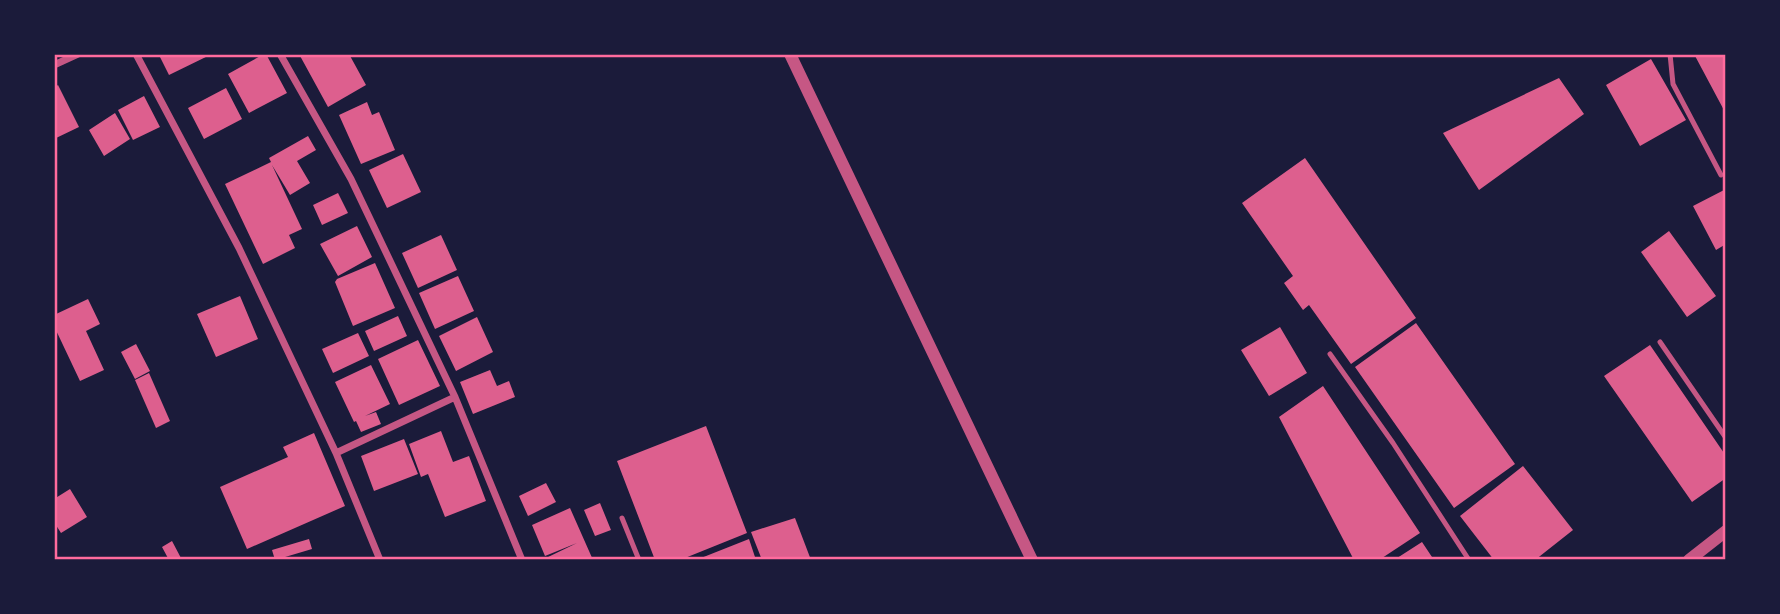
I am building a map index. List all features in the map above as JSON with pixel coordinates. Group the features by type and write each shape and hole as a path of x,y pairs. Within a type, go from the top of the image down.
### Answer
{"street":[{"path":"54,65 78,54"},
{"path":"136,54 239,248 336,453 380,560"},
{"path":"280,54 351,179 455,397 522,560"},
{"path":"790,54 1032,560"},
{"path":"336,453 455,397"},
{"path":"1689,560 1726,531"}],"lane":[{"path":"1670,54 1673,84 1721,175"},
{"path":"1660,342 1726,438"},
{"path":"1330,354 1393,443 1469,560"},
{"path":"622,518 639,560"}],"building":[{"path":"212,54 169,75 159,55"},
{"path":"264,54 287,93 249,113 228,74"},
{"path":"299,54 349,54 366,85 328,107"},
{"path":"1694,54 1726,54 1726,114"},
{"path":"1651,59 1686,120 1640,146 1606,85"},
{"path":"1559,78 1584,114 1479,190 1443,133"},
{"path":"58,85 79,127 54,139 54,88"},
{"path":"226,88 242,119 204,139 188,108"},
{"path":"144,96 160,127 133,140 118,110"},
{"path":"367,102 372,115 379,112 395,150 361,164 339,115"},
{"path":"115,113 130,139 104,156 89,130"},
{"path":"308,136 316,150 297,161 310,183 290,195 272,165 302,229 289,235 295,248 263,264 225,184 271,162 269,158"},
{"path":"403,154 421,192 387,208 369,170"},
{"path":"1305,158 1416,318 1351,364 1309,305 1303,310 1284,283 1293,276 1242,203"},
{"path":"1726,189 1726,244 1716,250 1693,206"},
{"path":"338,193 348,213 322,225 313,205"},
{"path":"357,226 372,257 338,276 320,244"},
{"path":"1669,231 1716,296 1687,317 1641,252"},
{"path":"441,235 457,270 418,288 402,253"},
{"path":"375,263 395,308 353,326 335,282"},
{"path":"458,276 474,311 435,329 419,293"},
{"path":"240,296 258,339 216,357 197,314"},
{"path":"88,299 100,324 86,331 104,370 80,381 54,326 54,315"},
{"path":"398,316 407,336 374,351 365,331"},
{"path":"477,317 493,352 456,371 439,336"},
{"path":"1416,323 1515,464 1454,508 1355,367"},
{"path":"1280,327 1307,373 1269,396 1241,350"},
{"path":"358,333 369,356 333,373 322,349"},
{"path":"418,340 440,386 399,405 378,359"},
{"path":"136,344 150,371 135,379 121,352"},
{"path":"1650,345 1726,456 1726,478 1692,502 1604,376"},
{"path":"371,365 390,404 365,416 376,412 381,424 361,432 335,382"},
{"path":"490,370 497,386 509,381 515,397 473,414 460,382"},
{"path":"149,373 170,421 156,428 135,380"},
{"path":"1323,386 1420,533 1379,560 1354,560 1279,417"},
{"path":"706,426 747,533 680,560 655,560 617,461"},
{"path":"441,431 453,462 469,456 486,501 445,517 428,474 421,477 409,444"},
{"path":"314,433 345,506 247,549 220,487 288,457 283,447"},
{"path":"404,439 418,474 374,491 361,456"},
{"path":"1523,466 1573,530 1535,560 1494,560 1460,516"},
{"path":"546,483 556,502 528,516 519,496"},
{"path":"70,489 87,517 61,533 54,522 54,499"},
{"path":"600,503 611,530 595,536 584,510"},
{"path":"570,508 593,560 547,560 546,558 577,543 545,556 532,525"},
{"path":"795,518 811,560 762,560 751,532"},
{"path":"309,539 312,549 275,560 272,550"},
{"path":"749,539 756,560 696,560"},
{"path":"172,541 182,560 169,560 162,547"},
{"path":"1422,542 1434,560 1394,560"}]}
